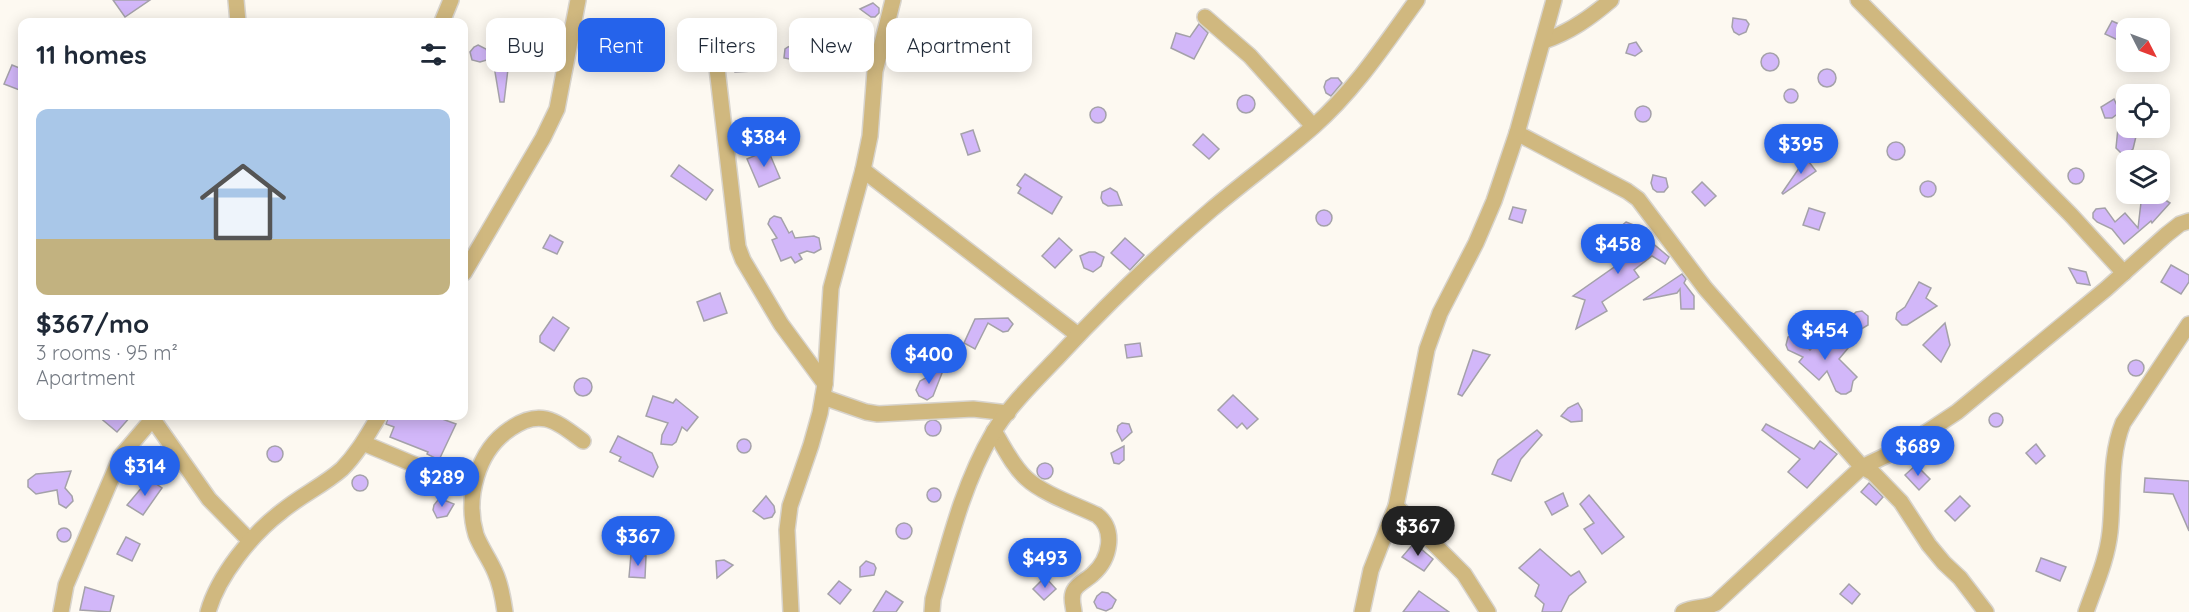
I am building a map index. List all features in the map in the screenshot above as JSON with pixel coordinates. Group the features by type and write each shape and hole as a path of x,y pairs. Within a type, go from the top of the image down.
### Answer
{"street":[{"path":"236,0 238,18"},
{"path":"444,18 451,0"},
{"path":"468,261 543,138 557,109 578,0"},
{"path":"791,612 787,530 790,506 811,445 824,390 831,288 863,170 870,136 875,70 893,0"},
{"path":"932,612 933,599 962,500 977,463 994,431 1078,335 1150,264 1212,209 1313,126 1348,93 1417,0"},
{"path":"1362,612 1371,570 1396,506 1427,349 1440,313 1485,222 1517,133 1554,0"},
{"path":"1544,40 1561,35 1580,25 1611,0"},
{"path":"1858,0 2071,215 2124,273"},
{"path":"1205,17 1250,56 1313,126"},
{"path":"717,72 738,247 743,260 781,324 824,390 866,412 878,414 973,409 1008,414"},
{"path":"1517,133 1638,199 1705,288 1862,467 1872,473 1901,502 1929,545 1960,578 1986,612"},
{"path":"863,170 1078,335"},
{"path":"1683,612 1709,607 1716,603 1862,467 1904,447 1957,412 2124,273 2166,235 2189,220"},
{"path":"2086,612 2106,553 2110,532 2114,452 2122,423 2189,324"},
{"path":"506,612 498,579 476,534 473,489 485,454 511,428 532,417 556,421 583,441"},
{"path":"61,612 66,585 111,476 121,456 151,420"},
{"path":"155,420 209,499 250,541"},
{"path":"210,610 230,568 250,541 280,512 340,470 356,453 377,420"},
{"path":"994,431 1012,462 1027,479 1097,515 1104,521 1109,531 1108,548 1103,561 1095,573 1075,588 1072,597 1074,612"},
{"path":"363,443 473,489"},
{"path":"1396,506 1464,574 1488,612"}],"building":[{"path":"113,0 150,0 125,17"},
{"path":"873,3 879,8 879,13 875,17 871,17 860,9"},
{"path":"1733,18 1746,20 1749,24 1746,32 1739,35 1734,32"},
{"path":"2112,21 2116,23 2116,39 2105,34"},
{"path":"1199,24 1208,33 1194,59 1171,48 1176,33 1190,37"},
{"path":"1636,42 1642,51 1635,56 1626,53 1629,44"},
{"path":"478,45 486,49 486,60 480,62 472,60 470,52"},
{"path":"788,47 789,59 784,58 785,49"},
{"path":"1766,53 1774,53 1779,58 1777,69 1766,71 1761,66 1761,58"},
{"path":"12,65 18,67 18,89 4,84"},
{"path":"1827,69 1833,72 1836,78 1833,84 1827,87 1821,84 1818,78 1821,72"},
{"path":"495,72 508,72 504,102 500,102"},
{"path":"1338,78 1342,83 1331,96 1326,93 1324,87 1326,81"},
{"path":"1788,89 1794,89 1798,96 1794,103 1788,103 1784,99 1784,93"},
{"path":"1246,95 1252,98 1255,104 1252,110 1246,113 1240,110 1237,104 1240,98"},
{"path":"2114,99 2116,115 2112,118 2105,118 2101,107"},
{"path":"1643,106 1651,114 1643,122 1635,114"},
{"path":"1098,107 1106,115 1098,123 1090,115"},
{"path":"1798,127 1815,148 1797,162 1781,141"},
{"path":"973,130 980,151 968,155 961,134"},
{"path":"1203,134 1219,149 1209,159 1193,145"},
{"path":"2117,138 2136,138 2132,150 2116,148"},
{"path":"1896,142 1902,145 1905,151 1902,157 1896,160 1890,157 1887,151 1890,145"},
{"path":"768,150 780,178 759,187 747,159"},
{"path":"1806,158 1816,171 1783,194 1782,193"},
{"path":"679,165 713,190 706,200 671,176"},
{"path":"2076,168 2084,176 2076,184 2068,176"},
{"path":"1025,174 1062,197 1052,214 1018,193 1021,188 1017,185"},
{"path":"1653,175 1666,178 1668,187 1664,192 1657,192 1653,189 1651,183"},
{"path":"1928,181 1936,189 1928,197 1920,189"},
{"path":"1702,182 1716,196 1705,206 1692,192"},
{"path":"1110,188 1117,192 1122,205 1108,206 1103,203 1102,192"},
{"path":"2141,204 2169,204 2152,223 2151,221 2124,244 2112,229 2093,218 2093,213 2096,209 2105,208 2115,222 2125,213 2138,228"},
{"path":"1513,207 1526,210 1522,223 1509,219"},
{"path":"1809,208 1825,213 1819,230 1803,225"},
{"path":"1324,210 1332,218 1324,226 1316,218"},
{"path":"774,216 781,218 789,233 792,231 795,238 814,236 819,238 821,249 814,253 807,251 799,254 802,259 795,263 791,257 781,261 772,240 777,238 768,224"},
{"path":"1626,222 1634,225 1669,257 1665,264 1652,256 1634,270 1639,277 1602,302 1607,311 1576,329 1585,300 1573,296 1640,249 1621,236 1620,227"},
{"path":"550,235 563,242 557,254 543,248"},
{"path":"1059,238 1072,250 1055,268 1042,256"},
{"path":"1125,238 1144,255 1130,270 1111,253"},
{"path":"1095,252 1104,257 1101,266 1093,272 1084,268 1080,256"},
{"path":"2171,265 2189,275 2189,282 2181,294 2161,282"},
{"path":"2069,268 2086,272 2090,285 2077,283"},
{"path":"1682,274 1686,279 1684,283 1694,296 1694,309 1681,309 1680,289 1677,293 1643,300"},
{"path":"1919,282 1931,288 1926,298 1937,306 1907,325 1902,325 1896,319 1897,313 1905,307"},
{"path":"720,293 727,313 704,321 697,302"},
{"path":"1862,311 1868,316 1868,325 1852,330 1852,316"},
{"path":"553,317 569,328 554,351 540,342 540,336"},
{"path":"1008,318 1013,324 1008,331 1003,332 988,323 975,349 964,343 975,319"},
{"path":"1945,323 1950,345 1941,362 1923,345"},
{"path":"1798,336 1810,350 1817,342 1826,351 1837,337 1847,336 1849,347 1839,359 1857,377 1853,381 1851,391 1841,394 1836,391 1827,371 1819,380 1799,362 1803,357 1788,350 1786,345 1788,337"},
{"path":"1140,343 1142,356 1127,358 1125,345"},
{"path":"1473,350 1490,355 1462,396 1458,394"},
{"path":"2133,360 2139,360 2144,368 2142,374 2133,376 2128,371 2128,365"},
{"path":"944,368 933,396 927,400 919,396 916,390 920,381"},
{"path":"579,378 587,378 592,383 590,394 579,396 574,391 574,383"},
{"path":"1233,395 1258,419 1247,429 1242,423 1237,428 1218,410"},
{"path":"653,396 673,403 676,399 698,417 687,431 682,427 676,442 672,445 661,444 662,435 668,423 646,416"},
{"path":"1578,403 1582,410 1582,421 1571,422 1561,416 1568,408"},
{"path":"1993,413 1999,413 2003,420 1999,427 1993,427 1989,423 1989,417"},
{"path":"103,420 128,420 117,432"},
{"path":"388,420 445,420 456,424 439,460 427,454 428,452 390,437 394,427 386,424"},
{"path":"933,420 941,428 933,436 925,428"},
{"path":"1122,423 1129,424 1132,432 1122,441 1117,431 1118,426"},
{"path":"1766,424 1814,449 1820,441 1837,454 1807,488 1788,472 1800,459 1762,430"},
{"path":"1537,430 1542,435 1521,459 1511,481 1492,474 1498,460"},
{"path":"618,436 652,453 658,467 653,477 619,461 621,457 610,452"},
{"path":"741,439 747,439 751,446 747,453 741,453 737,449 737,443"},
{"path":"2036,444 2045,456 2036,464 2026,453"},
{"path":"275,446 283,454 275,462 267,454"},
{"path":"1124,446 1124,460 1119,464 1114,463 1111,453"},
{"path":"1045,463 1053,471 1045,479 1037,471"},
{"path":"1916,465 1930,479 1919,490 1905,475"},
{"path":"71,471 65,488 73,501 66,508 59,504 57,490 36,494 28,487 28,480 36,474"},
{"path":"360,475 368,483 360,491 352,483"},
{"path":"2145,478 2189,481 2189,531 2173,494 2144,492"},
{"path":"149,479 162,488 143,515 127,505"},
{"path":"1869,483 1883,497 1876,505 1861,492"},
{"path":"931,488 937,488 941,495 937,502 931,502 927,498 927,492"},
{"path":"1563,493 1568,506 1552,515 1545,502"},
{"path":"1589,495 1624,537 1602,554 1584,529 1594,523 1580,504"},
{"path":"766,496 774,506 775,512 772,517 764,519 753,511"},
{"path":"1960,496 1970,506 1955,521 1945,511"},
{"path":"438,500 454,504 447,516 437,518 433,510"},
{"path":"904,523 912,531 904,539 896,531"},
{"path":"61,528 67,528 71,535 67,542 61,542 57,538 57,532"},
{"path":"126,537 140,544 132,561 117,554"},
{"path":"1414,543 1433,559 1424,571 1402,557"},
{"path":"1540,549 1571,576 1579,571 1586,582 1569,596 1561,612 1542,612 1544,604 1535,596 1539,585 1519,568"},
{"path":"631,555 646,556 645,578 629,577"},
{"path":"2041,558 2066,567 2060,581 2036,571"},
{"path":"724,560 733,565 717,578 716,561"},
{"path":"866,561 874,564 876,568 874,575 860,577 860,567"},
{"path":"1045,577 1056,589 1044,600 1033,589"},
{"path":"839,581 851,590 840,604 828,594"},
{"path":"1849,584 1860,594 1852,604 1840,594"},
{"path":"85,587 114,596 110,612 80,610"},
{"path":"886,591 903,602 896,612 873,612"},
{"path":"1419,591 1449,612 1403,612"},
{"path":"1102,592 1108,593 1116,600 1112,608 1106,611 1097,608 1094,602"}]}
